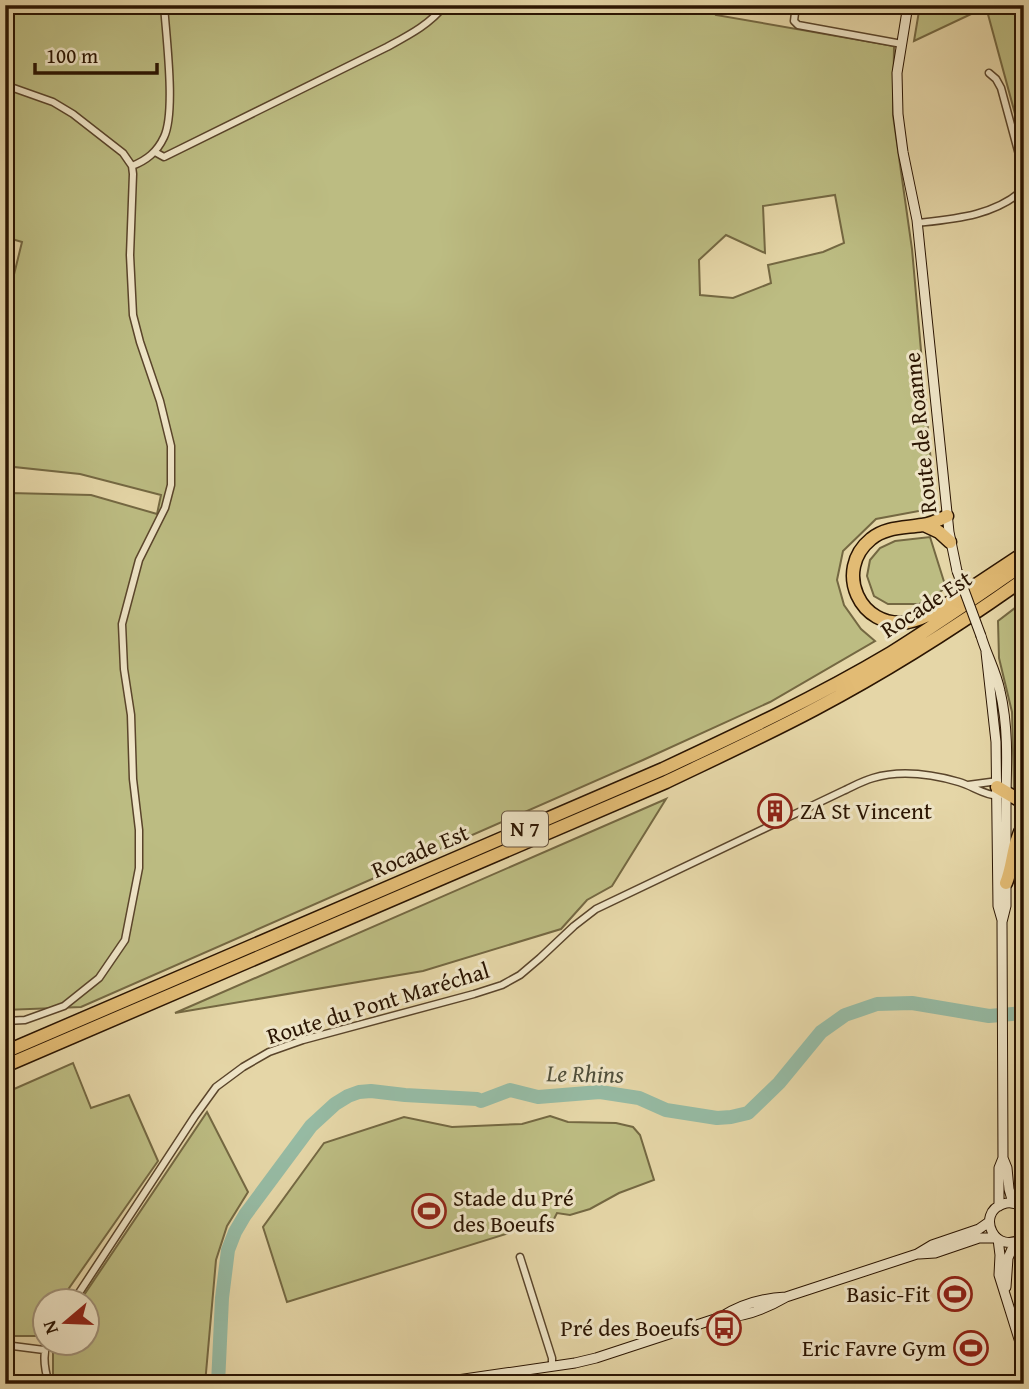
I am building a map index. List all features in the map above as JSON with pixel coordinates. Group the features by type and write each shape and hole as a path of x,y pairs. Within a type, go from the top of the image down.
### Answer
{"highway":[{"path":"947,516 924,525 898,528 879,534 869,540 856,558 853,582 856,592 867,610 875,617 896,622 919,619 944,606 1024,553"},
{"path":"924,525 939,532 950,542"},
{"name":"Rocade Est","path":"5,1052 739,734 891,652 1024,564"},
{"name":"Rocade Est","path":"5,1066 666,782 742,746 818,708 895,663 985,607 1024,579"},
{"path":"1001,789 1024,803"},
{"path":"1006,883 1012,869 1015,842 1024,824"}],"street":[{"path":"132,166 155,152 165,135 170,106 164,5"},
{"path":"155,152 164,157 387,47 436,17 445,5"},
{"path":"796,5 794,21 798,25 902,44"},
{"name":"Route de Roanne","path":"908,5 897,74 898,114 917,223 950,542 957,571 986,650 1001,789"},
{"path":"989,74 1001,88 1024,173"},
{"path":"5,85 53,102 73,114 123,153 132,166 130,256 133,315 171,446 171,485 165,508 139,560 122,624 139,830 139,868 125,940 99,978 64,1006 25,1020 5,1021"},
{"path":"917,223 963,218 988,211 1024,189"},
{"name":"Route du Pont Maréchal","path":"83,1288 216,1087 269,1052 303,1040 502,985 520,975 596,908 873,778 923,774 968,785 1001,789"},
{"name":"Route du Pont Maréchal","path":"968,785 976,790 1001,789"},
{"path":"1001,789 1006,883 1006,906 1002,922"},
{"path":"1001,789 998,906 1002,922 1003,1158 1013,1203"},
{"path":"999,1206 999,1168 1003,1158"},
{"path":"1019,1240 1006,1243 997,1238 992,1233 989,1222 999,1206 1013,1203 1024,1209"},
{"path":"917,1254 932,1245 979,1229 989,1222"},
{"path":"430,1384 596,1358 721,1317 732,1310 770,1297 786,1297 917,1254 934,1252 979,1238 997,1238"},
{"path":"997,1238 999,1275 1024,1354"},
{"path":"1005,1292 1008,1258 1019,1240"},
{"path":"520,1257 552,1358 552,1366"},
{"path":"5,1345 32,1346"},
{"path":"45,1358 49,1384"}],"green space":[{"path":"5,5 718,5 716,15 894,46 893,115 912,249 935,508 876,519 843,551 837,580 844,605 861,629 875,641 770,702 81,1007 5,1010 5,498 10,493 91,495 157,514 161,495 80,474 5,466 5,311 22,242 5,237","holes":["835,195 844,243 823,252 768,265 771,283 733,298 700,295 699,260 726,235 765,253 763,206"]},
{"path":"920,5 1024,5 1024,147 986,7 914,41"},
{"path":"930,537 946,588 919,604 888,604 874,596 867,576 870,560 880,548 895,541"},
{"path":"1024,601 1024,794 1014,789 1012,712 999,658 998,621"},
{"path":"666,799 612,886 587,900 561,929 423,971 175,1013"},
{"path":"73,1063 91,1108 129,1095 158,1161 69,1288 32,1288 32,1336 5,1336 5,1093"},
{"path":"207,1112 248,1192 227,1226 216,1260 205,1384 154,1384 53,1375 53,1358 102,1358 102,1288 89,1288"},
{"name":"Stade du Pré des Boeufs","path":"550,1116 568,1122 616,1123 633,1127 640,1135 654,1180 619,1193 590,1209 570,1215 557,1213 554,1219 287,1302 263,1227 324,1143 404,1117 452,1127 522,1124"}],"waterway":[{"name":"Le Rhins","path":"218,1384 222,1298 228,1250 235,1232 311,1126 348,1096 371,1091 481,1101 510,1090 538,1097 600,1092 639,1098 666,1110 717,1118 731,1117 748,1113 779,1083 821,1032 845,1015 877,1004 912,1003 989,1016 1024,1013"}],"place":[{"name":"ZA St Vincent","path":"775,811"},
{"name":"Stade du Pré des Boeufs","path":"429,1211"},
{"name":"Basic-Fit","path":"955,1294"},
{"name":"Pré des Boeufs","path":"724,1328"},
{"name":"Eric Favre Gym","path":"971,1348"}]}
